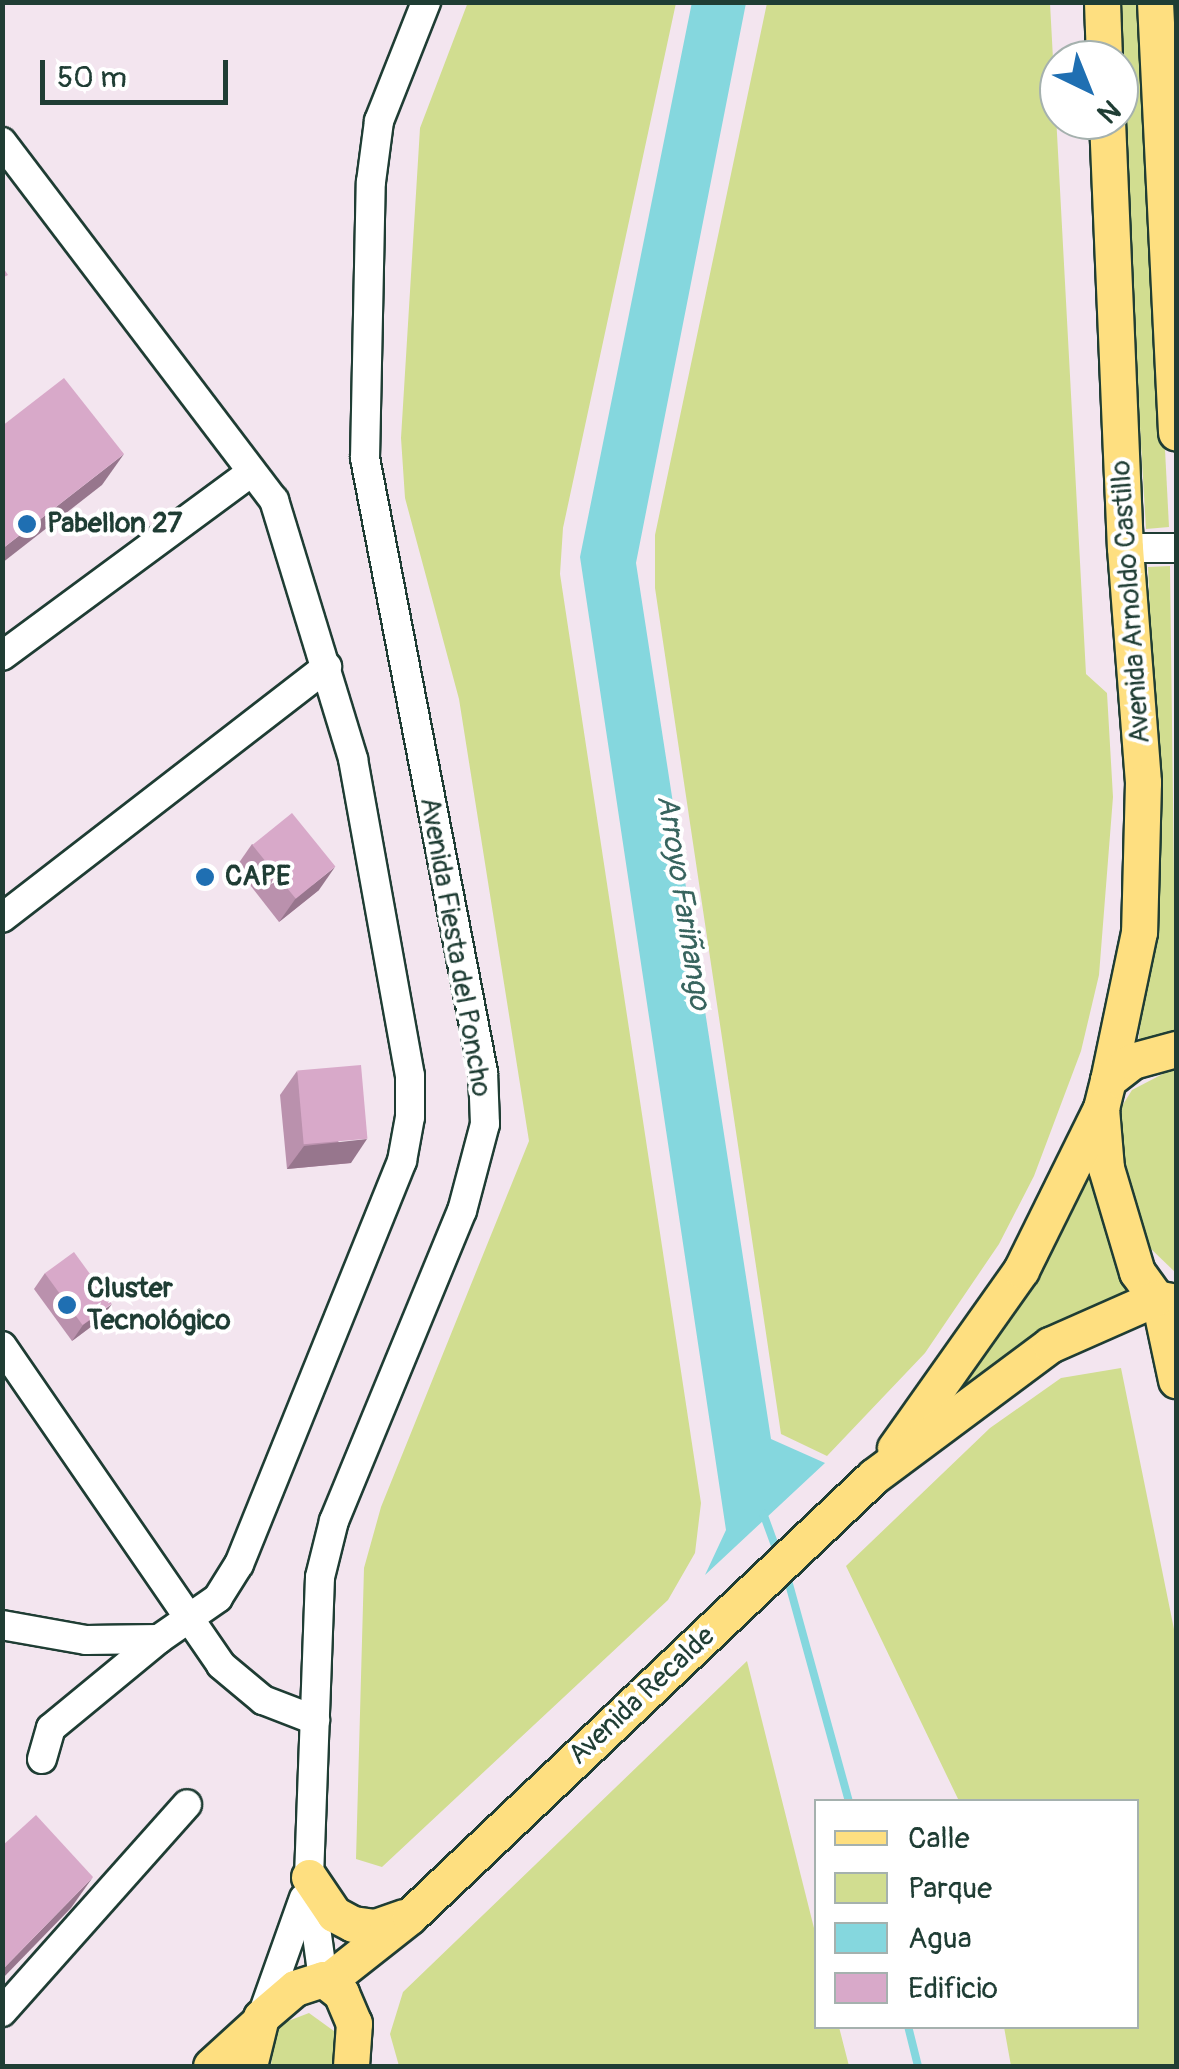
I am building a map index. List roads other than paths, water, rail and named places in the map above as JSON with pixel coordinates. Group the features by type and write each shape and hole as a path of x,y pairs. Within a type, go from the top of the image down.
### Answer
{"main road":[{"path":"1102,2 1103,40"},
{"path":"1155,2 1176,432"},
{"name":"Avenida Arnoldo Castillo","path":"1104,1094 1139,932 1143,782 1125,548 1108,140"},
{"path":"1176,1049 1132,1062 1104,1094 1120,1229 1137,1272 1164,1300 1176,1380"},
{"name":"Avenida Recalde","path":"874,1476 1021,1270 1104,1094"},
{"name":"Avenida Recalde","path":"259,2020 295,1988 326,1979 410,1916 874,1476 1050,1345 1164,1300"},
{"path":"309,1877 334,1914 353,1924 375,1926 410,1916"},
{"name":"Avenida Recalde","path":"356,2050 384,1952 410,1916"},
{"path":"326,1979 356,2050"},
{"path":"211,2066 259,2020"},
{"path":"249,2066 259,2020"}],"street":[{"name":"Avenida Fiesta del Poncho","path":"326,1979 309,1877 320,1577 334,1521 462,1211 485,1124 483,1072 364,458 372,167 379,121 426,2"},
{"path":"2,142 274,500 353,759 410,1076 410,1118 402,1161 239,1564 218,1598 159,1640 51,1728 42,1758"},
{"path":"2,656 252,472"},
{"path":"1125,548 1176,548"},
{"path":"2,918 327,667"},
{"path":"2,1346 222,1666 263,1700 315,1720"},
{"path":"2,1625 86,1640 159,1640"},
{"path":"2,2012 187,1804"},
{"name":"Avenida Fiesta del Poncho","path":"259,2020 286,1964 309,1877"}],"water":[{"path":"692,2 746,3 636,563 771,1439 825,1463 705,1575 726,1530 580,557"}],"waterway":[{"name":"Arroyo Fariñango","path":"763,1513 777,1551"},
{"name":"Arroyo Fariñango","path":"786,1573 848,1799"},
{"name":"Arroyo Fariñango","path":"909,2029 918,2066"}],"place":[{"name":"Pabellon 27","path":"27,524"},
{"name":"CAPE","path":"205,877"},
{"name":"Cluster Tecnológico","path":"67,1305"}]}
